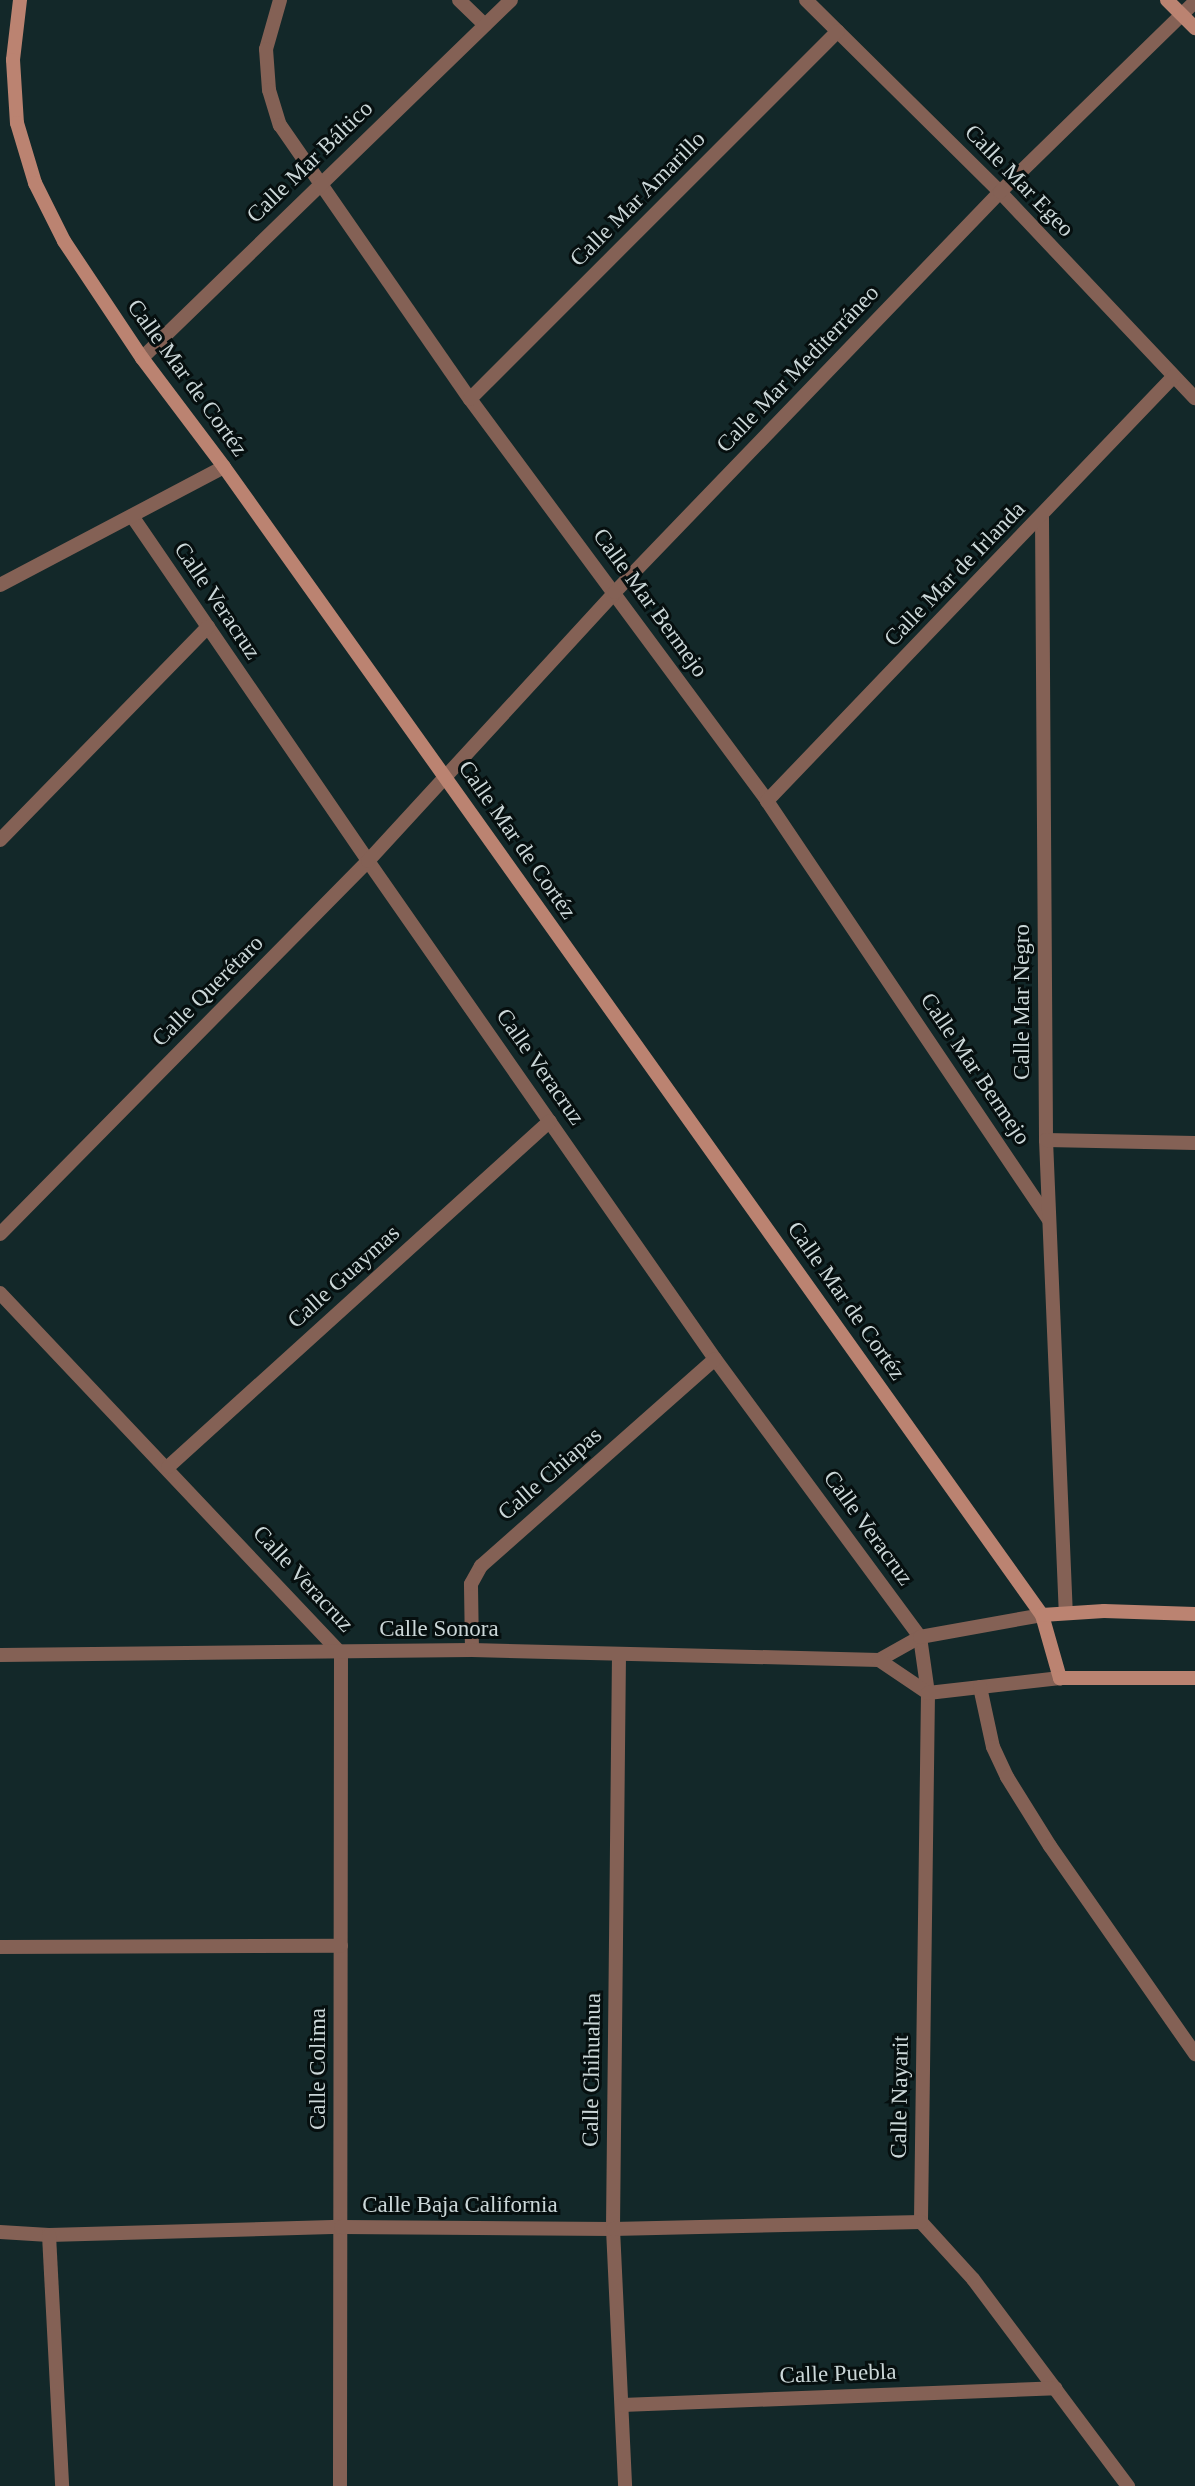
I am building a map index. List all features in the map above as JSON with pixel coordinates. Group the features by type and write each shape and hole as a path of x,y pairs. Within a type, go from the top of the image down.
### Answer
{"street":[{"name":"Calle Mar de Cortéz","path":"20,0 13,60 17,123 35,183 64,241 142,358 224,467 1042,1615 1060,1678"},
{"name":"Calle Mar Bermejo","path":"280,0 266,49 269,90 280,125 470,399 767,801 1049,1220"},
{"path":"458,0 485,25"},
{"name":"Calle Mar Báltico","path":"142,358 511,0"},
{"name":"Calle Mar Egeo","path":"806,0 1000,192 1195,398"},
{"path":"1167,0 1195,27"},
{"name":"Calle Mar Mediterráneo","path":"446,778 615,592 1000,192 1195,2"},
{"name":"Calle Mar Amarillo","path":"470,399 838,31"},
{"name":"Calle Mar de Irlanda","path":"767,801 1042,517 1174,376"},
{"path":"0,585 224,467"},
{"name":"Calle Veracruz","path":"132,516 368,861 715,1359 920,1637"},
{"name":"Calle Mar Negro","path":"1042,517 1046,1140 1066,1613"},
{"path":"0,840 208,627"},
{"name":"Calle Querétaro","path":"0,1234 368,861 446,778"},
{"name":"Calle Guaymas","path":"167,1467 550,1121"},
{"path":"1046,1140 1195,1143"},
{"name":"Calle Veracruz","path":"0,1293 341,1653"},
{"name":"Calle Chiapas","path":"472,1650 471,1584 481,1566 715,1359"},
{"path":"1195,1614 1104,1611 1042,1615 920,1637 879,1660 928,1693 1060,1678 1195,1678"},
{"name":"Calle Nayarit","path":"920,1637 928,1693 920,2222"},
{"name":"Calle Sonora","path":"0,1655 472,1650 879,1660"},
{"name":"Calle Colima","path":"340,2486 341,1653"},
{"name":"Calle Chihuahua","path":"619,1654 613,2229 625,2486"},
{"path":"980,1687 993,1747 1007,1777 1050,1846 1195,2054"},
{"path":"0,1947 341,1946"},
{"path":"920,2222 973,2279 1128,2486"},
{"name":"Calle Baja California","path":"0,2232 49,2235 341,2227 613,2229 920,2222"},
{"path":"49,2235 62,2486"},
{"name":"Calle Puebla","path":"622,2405 1056,2388"}]}
